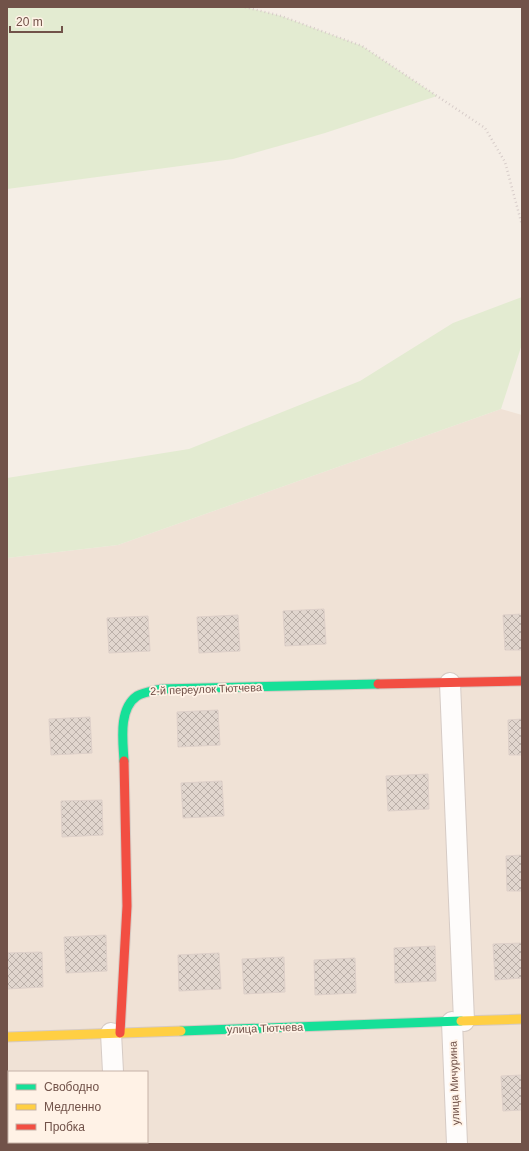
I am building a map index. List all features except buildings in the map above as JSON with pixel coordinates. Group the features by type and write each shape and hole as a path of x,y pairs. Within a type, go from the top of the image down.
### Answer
{"street":[{"name":"2-й переулок Тютчева","path":"116,1033 127,906 123,725 128,708 135,696 144,692 161,689 522,681"},
{"name":"улица Мичурина","path":"450,683 458,1022 457,1144"},
{"name":"улица Тютчева","path":"7,1037 522,1019"},
{"path":"113,1071 116,1033"}],"path":[{"path":"245,7 281,16 362,46 485,128 505,162 522,225"}],"shaded area":[{"path":"501,409 522,415 522,1144 7,1144 7,558 118,545"}],"green space":[{"path":"7,7 245,7 281,16 362,46 437,96 325,133 233,159 7,189"},
{"path":"522,297 522,344 501,409 118,545 7,558 7,478 189,449 360,381 453,323"}],"traffic: fast":[{"path":"124,761 124,717 131,702 137,696 146,693 161,689 378,684"},
{"path":"181,1031 461,1021"}],"traffic: slow":[{"path":"461,1021 522,1019"},
{"path":"7,1037 181,1031"}],"traffic: jam":[{"path":"378,684 522,681"},
{"path":"120,1033 127,906 124,761"}]}
